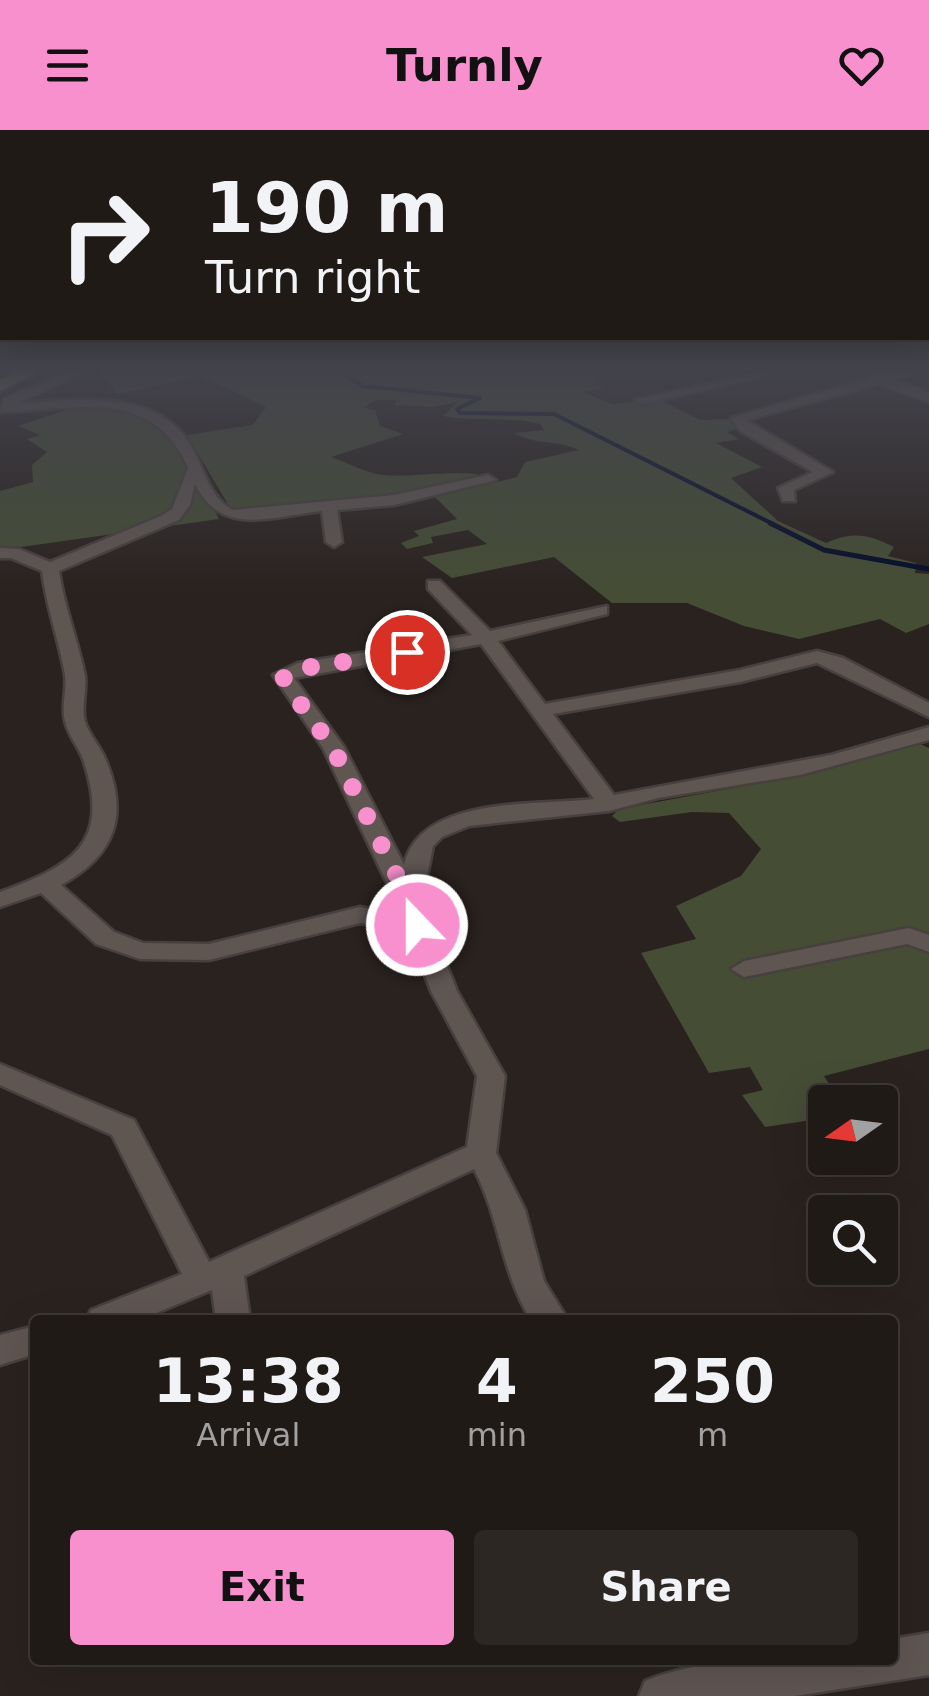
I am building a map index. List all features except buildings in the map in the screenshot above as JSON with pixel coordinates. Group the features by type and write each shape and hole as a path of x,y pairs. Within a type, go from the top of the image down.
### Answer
{"street":[{"path":"181,443 210,496 227,514 328,507 440,492 488,480"},
{"path":"773,443 826,472 786,488 790,498"},
{"path":"0,553 13,553 50,568 81,557 122,534 174,516 182,506 186,480 196,468"},
{"path":"328,507 334,542"},
{"path":"0,900 46,884 94,854 108,820 95,761 75,721 76,682 53,597 50,568"},
{"path":"434,585 486,638 609,804"},
{"path":"548,1315 527,1284 518,1262 511,1214 481,1153 491,1076 444,992 413,914 333,748 283,675 298,669 486,638 601,610"},
{"path":"542,710 821,657 929,710"},
{"path":"413,914 416,860 423,842 436,830 506,815 609,804 662,790 778,776 870,754 929,733"},
{"path":"46,884 105,938 140,951 209,952 360,915 413,914"},
{"path":"744,969 909,936 929,944"},
{"path":"0,1074 122,1128 214,1275 231,1315"},
{"path":"141,1313 214,1275 481,1153"},
{"path":"0,1350 30,1341"},
{"path":"898,1659 929,1654"},
{"path":"660,1696 751,1670 822,1665"}],"green space":[{"path":"33,443 179,443 219,519 0,550 0,491 33,482 32,465 47,452"},
{"path":"192,443 375,443 331,457 377,474 465,473 488,478 388,498 232,511"},
{"path":"550,443 716,443 762,467 731,478 778,521 826,543 852,536 876,539 894,547 888,556 916,563 915,573 929,574 929,624 906,633 880,619 799,639 744,626 687,603 612,603 554,557 452,578 422,557 487,544 468,530 431,537 433,543 407,549 401,543 419,536 414,531 457,519 435,497 517,477 525,462 579,450"},
{"path":"920,744 929,748 929,1049 824,1076 830,1085 808,1085 808,1121 765,1127 742,1095 763,1090 750,1067 709,1073 641,953 696,939 676,906 741,876 761,849 729,813 692,812 620,822 612,816 619,809 819,772"}],"waterway":[{"path":"612,443 775,525"},
{"path":"770,523 824,550 929,569"}],"route":[{"path":"407,652 298,669 283,675 333,748 410,902 417,925"}]}
